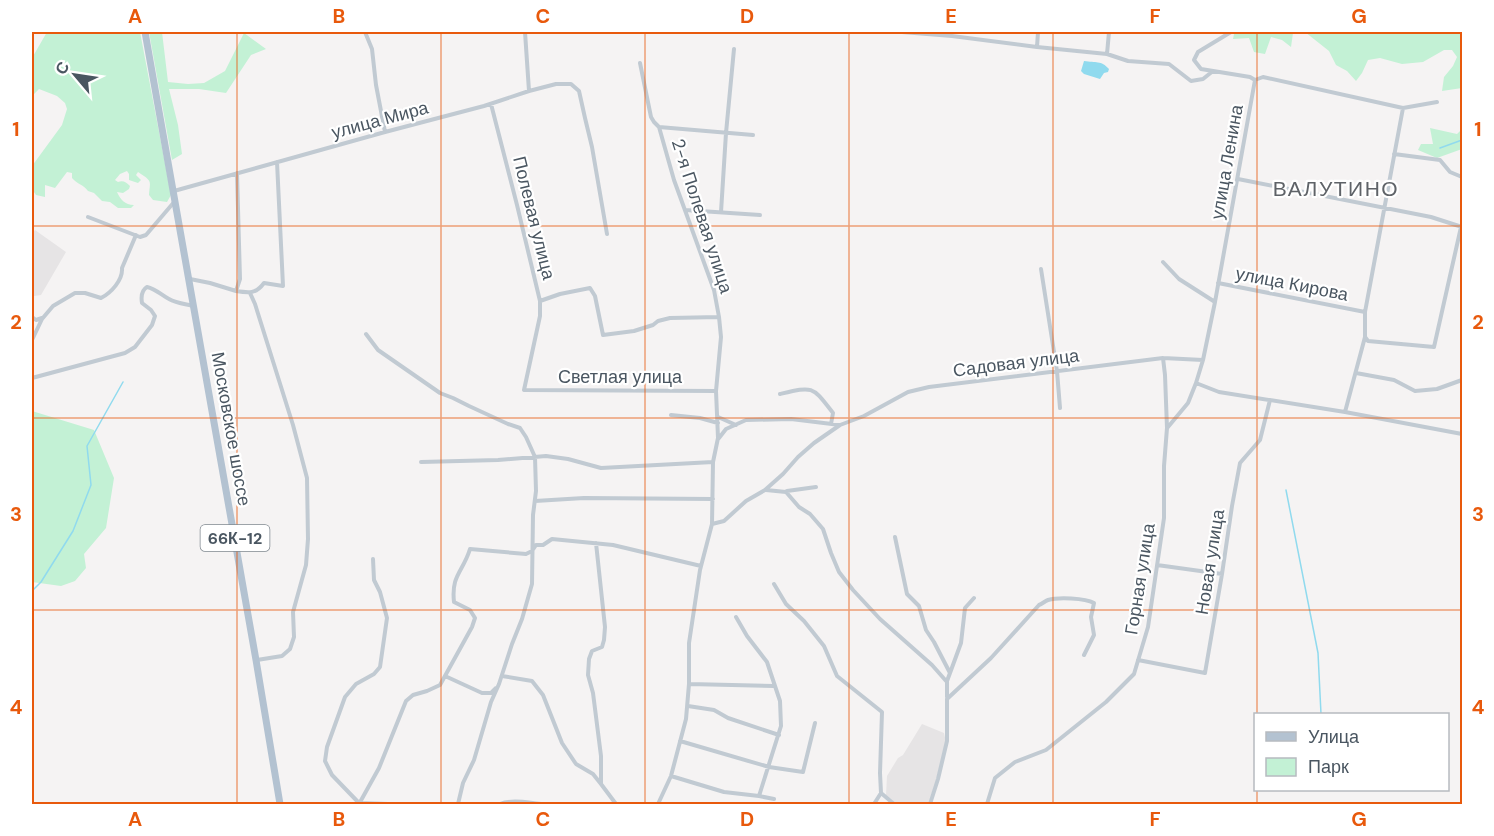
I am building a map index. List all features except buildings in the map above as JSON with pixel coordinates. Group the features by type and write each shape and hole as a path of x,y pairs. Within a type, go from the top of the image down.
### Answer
{"main road":[{"name":"66К-12","path":"145,32 188,275"},
{"name":"Московское шоссе","path":"188,275 280,804"}],"street":[{"path":"365,32 372,49 385,132"},
{"path":"525,32 529,91"},
{"path":"902,32 952,34 1037,47 1107,54 1128,61 1169,64 1191,81 1203,79 1213,71"},
{"path":"1037,47 1038,32"},
{"path":"1107,54 1109,32"},
{"path":"1231,32 1198,52 1194,60 1201,69 1250,77 1255,80 1263,77 1403,108 1437,102"},
{"path":"721,212 734,49"},
{"name":"2-я Полевая улица","path":"640,63 651,117 659,127 674,180 714,290 721,337 716,391 718,438 713,462 712,524 694,603 689,643 688,706 671,776 658,804"},
{"name":"улица Ленина","path":"1167,428 1188,403 1203,360 1255,80"},
{"path":"491,104 556,84 571,84 579,91 592,147 607,234"},
{"name":"улица Мира","path":"174,191 491,104"},
{"name":"Полевая улица","path":"491,104 540,301 590,288 595,296 603,335 634,331 670,318 719,317"},
{"path":"1365,312 1403,108"},
{"path":"659,127 753,135"},
{"path":"1394,154 1440,160 1450,172 1462,177"},
{"path":"188,275 249,293 256,291 264,283 283,286 277,162"},
{"path":"236,291 240,279 237,173"},
{"path":"1237,179 1431,217 1462,227 1434,347 1366,340"},
{"path":"88,217 140,237 146,235 175,201"},
{"path":"685,210 760,215"},
{"path":"32,340 42,320 53,306 75,293 85,292 101,298 107,295 122,274 122,268 136,235"},
{"path":"1163,262 1179,279 1215,302"},
{"path":"1041,269 1057,371 1060,408"},
{"name":"улица Кирова","path":"1218,283 1365,312 1366,340 1356,373"},
{"path":"32,378 125,353 135,348 154,322 155,316 142,303 141,298 147,287 153,288 177,303 194,306"},
{"path":"249,293 255,304 293,425 307,478 306,565 293,612 294,637 290,649 282,656 256,660"},
{"name":"Светлая улица","path":"540,301 540,316 524,390 716,391"},
{"path":"32,317 36,320 48,313"},
{"path":"366,334 378,350 440,393 520,428 535,457 532,584 522,619 491,702 474,760 463,783 458,804"},
{"name":"Садовая улица","path":"718,438 726,429 746,420 791,419 840,424 864,417 908,392 929,387 1162,358 1203,360"},
{"name":"Горная улица","path":"987,804 995,778 1015,762 1046,750 1106,702 1134,674 1140,661 1148,627 1164,518 1167,428 1162,358"},
{"path":"1345,412 1356,373 1394,380 1415,391 1437,389 1462,380"},
{"path":"1196,383 1218,392 1345,412 1462,434"},
{"path":"780,394 806,388 817,393 833,413 831,424"},
{"name":"Новая улица","path":"1140,661 1205,673 1240,463 1260,440 1270,400"},
{"path":"671,415 700,418 718,423"},
{"path":"718,417 736,425"},
{"name":"Садовая улица","path":"712,524 724,521 746,501 765,490 798,457 840,424"},
{"path":"421,462 546,456 601,468 713,462"},
{"path":"765,490 786,492 816,487"},
{"path":"786,492 824,529 839,572 854,590 880,619 932,665 947,682"},
{"path":"535,501 584,498 713,499"},
{"path":"894,537 907,594 919,606 926,630 950,673"},
{"path":"359,803 379,768 406,701 413,695 440,685 472,627 475,618 470,610 454,602 453,589 470,549 526,554 536,545 552,539 613,545 701,566"},
{"path":"596,543 605,627 602,647 592,651 589,658 588,675 593,693 601,756 601,784"},
{"path":"373,559 374,580 387,618 380,667 374,674 356,684 345,697 327,747 325,761 332,775 359,803 388,804"},
{"path":"1157,565 1222,574"},
{"path":"774,584 786,604 804,621 824,646 837,676 882,712 881,793 874,804"},
{"path":"930,804 947,741 947,682 961,643 965,609 974,598"},
{"path":"947,699 992,658 1039,605 1047,600 1075,599 1089,600 1094,603 1091,617 1094,635 1083,655"},
{"path":"736,617 767,662 780,701 781,726 759,796"},
{"path":"502,675 532,681 543,695 562,743 576,764 593,774 616,804"},
{"path":"445,676 482,693 491,693 499,684"},
{"path":"689,684 774,686"},
{"path":"688,706 714,710 728,718 779,735"},
{"path":"680,741 769,767 803,772 814,723"},
{"path":"671,776 724,792 774,799"},
{"path":"881,793 894,804"},
{"path":"500,804 511,802 543,804"}],"shaded area":[{"path":"35,230 66,252 41,295 34,296 32,295 32,234"},
{"path":"922,724 944,733 946,742 935,784 928,804 897,804 886,795 887,776"}],"green space":[{"path":"47,32 140,32 171,195 167,202 153,200 149,195 148,180 138,172 136,175 141,180 138,183 129,180 127,171 115,180 130,186 123,193 117,192 123,201 134,205 131,208 118,208 110,202 102,201 74,180 72,173 67,172 55,188 45,185 45,197 36,195 32,189 32,166 62,125 67,109 65,103 57,96 39,89 32,96 32,58"},
{"path":"149,32 162,32 168,82 204,83 225,71 244,33 266,49 251,55 226,93 199,89 169,89 182,154 172,160"},
{"path":"1300,32 1293,33 1291,47 1282,40 1271,37 1265,54 1254,52 1249,38 1233,39 1234,34"},
{"path":"1305,32 1462,32 1462,88 1442,91 1444,77 1457,57 1452,50 1444,50 1423,62 1402,64 1380,58 1368,60 1356,81 1347,71 1336,65 1329,51"},
{"path":"1430,128 1457,134 1462,129 1462,149 1437,158 1418,150 1421,144 1433,144"},
{"path":"32,411 94,430 114,478 106,528 84,554 86,568 75,581 61,586 32,582"}],"water":[{"path":"1084,61 1103,64 1109,69 1108,72 1104,73 1100,79 1084,74 1081,71"}],"waterway":[{"path":"1440,148 1462,140"},
{"path":"32,591 41,582 73,531 91,485 87,446 123,382"},
{"path":"1286,490 1318,653 1321,713"}],"district":[{"name":"ВАЛУТИНО","path":"1336,189"}]}
